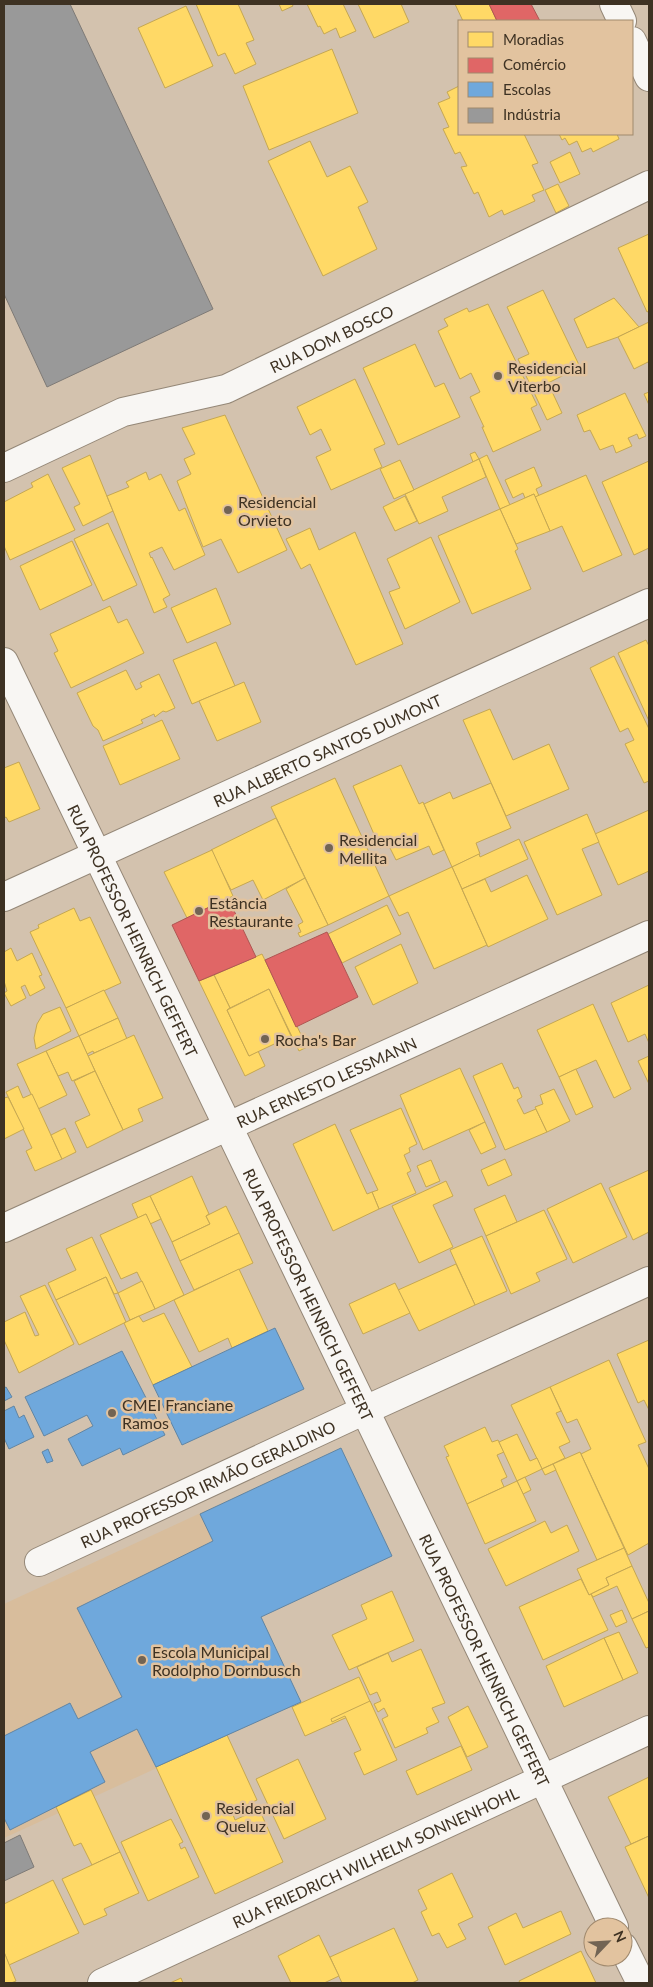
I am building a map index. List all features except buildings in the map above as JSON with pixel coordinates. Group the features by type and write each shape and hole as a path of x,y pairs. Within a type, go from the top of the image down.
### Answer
{"street":[{"path":"614,4 622,20"},
{"path":"633,43 649,77"},
{"name":"RUA DOM BOSCO","path":"4,468 123,412 226,388 649,185"},
{"name":"RUA ALBERTO SANTOS DUMONT","path":"4,897 649,603"},
{"name":"RUA PROFESSOR HEINRICH GEFFERT","path":"4,662 363,1411 470,1626 609,1917"},
{"name":"RUA ERNESTO LESSMANN","path":"4,1228 228,1128 649,935"},
{"name":"RUA PROFESSOR IRMÃO GERALDINO","path":"39,1562 363,1411 649,1281"},
{"name":"RUA FRIEDRICH WILHELM SONNENHOHL","path":"102,1983 649,1730"},
{"path":"633,1967 641,1983"}],"shaded area":[{"name":"Escola Municipal Rodolpho Dornbusch","path":"341,1448 392,1556 261,1617 301,1702 4,1838 4,1604"}],"place":[{"name":"Residencial Viterbo","path":"498,376"},
{"name":"Residencial Orvieto","path":"228,510"},
{"name":"Residencial Mellita","path":"329,848"},
{"name":"Estância Restaurante","path":"199,911"},
{"name":"Rocha's Bar","path":"265,1039"},
{"name":"CMEI Franciane Ramos","path":"112,1413"},
{"name":"Escola Municipal Rodolpho Dornbusch","path":"142,1660"},
{"name":"Residencial Queluz","path":"206,1816"}]}
